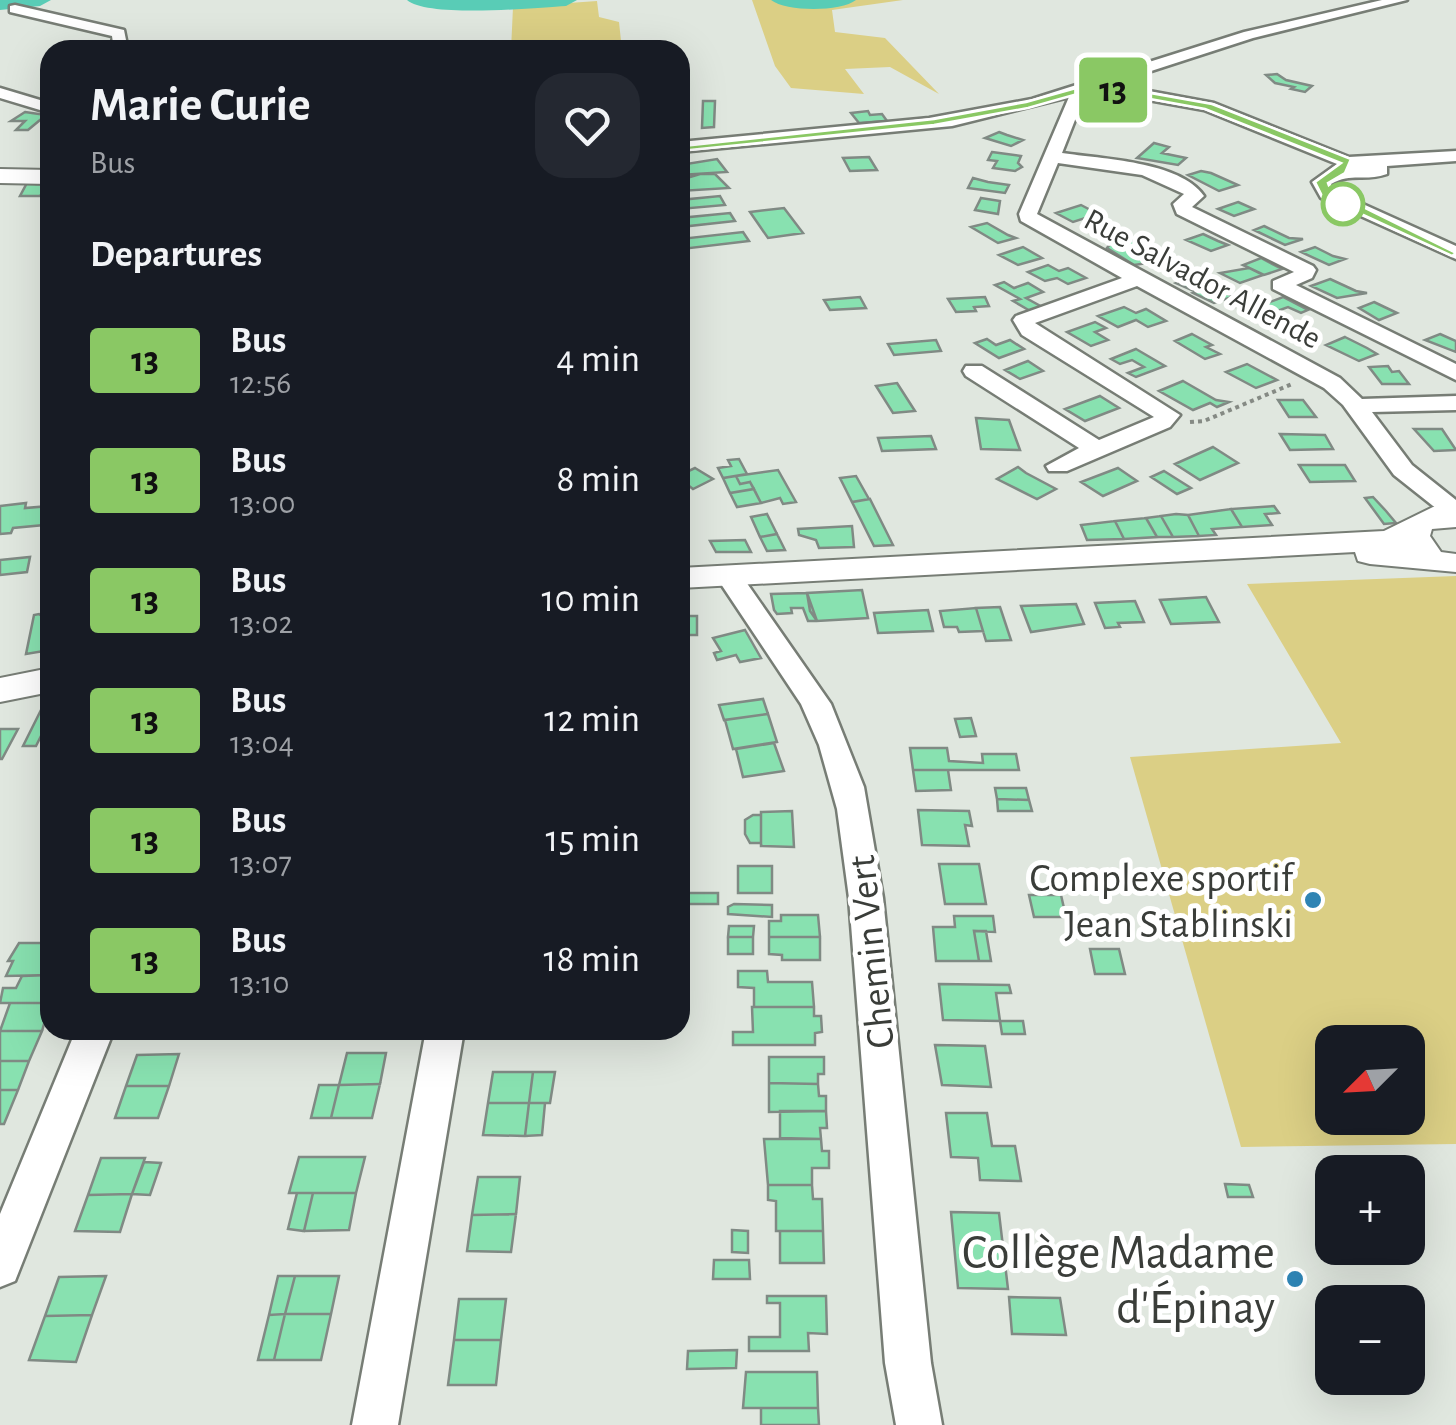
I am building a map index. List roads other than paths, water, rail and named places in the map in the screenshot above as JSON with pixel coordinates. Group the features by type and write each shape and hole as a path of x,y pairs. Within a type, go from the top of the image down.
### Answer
{"street":[{"path":"934,122 1049,116 1087,89 1249,35 1400,0"},
{"path":"15,9 118,33 119,40"},
{"path":"1087,89 1208,106 1346,165 1374,170"},
{"name":"Rue Salvador Allende","path":"1087,89 1049,116 1051,157 1028,214 1030,221 1340,389 1404,470"},
{"path":"0,93 40,100"},
{"path":"690,146 934,122 1049,116"},
{"path":"1360,212 1344,198 1341,188 1374,170 1456,156"},
{"path":"1051,157 1146,170 1192,190 1196,196 1182,204 1184,210 1306,270 1305,274 1273,287 1456,372"},
{"path":"1346,165 1324,178 1321,186 1333,198 1456,253"},
{"path":"0,176 40,177"},
{"path":"1058,466 1168,418 1162,408 1022,324 1025,318 1136,280"},
{"path":"974,371 1097,449"},
{"path":"1355,406 1456,403"},
{"path":"1404,470 1456,514"},
{"path":"1404,470 1419,504 1416,527 1424,550 1453,564"},
{"path":"690,576 1389,540 1433,517 1456,514"},
{"path":"1258,548 1400,555 1453,564"},
{"name":"Chemin Vert","path":"728,574 820,713 836,749 851,803 863,868 908,1363 918,1425"},
{"path":"0,690 40,682"},
{"path":"0,1266 90,1040"},
{"path":"375,1425 442,1040"},
{"name":"Chemin Vert","path":"908,1363 909,1425"}],"waterway":[{"path":"0,4 40,0"},
{"path":"418,0 490,5 566,0"},
{"path":"782,0 845,0"}],"place":[{"name":"Complexe sportif Jean Stablinski","path":"1313,900"},
{"name":"Collège Madame d'Épinay","path":"1295,1279"}]}
